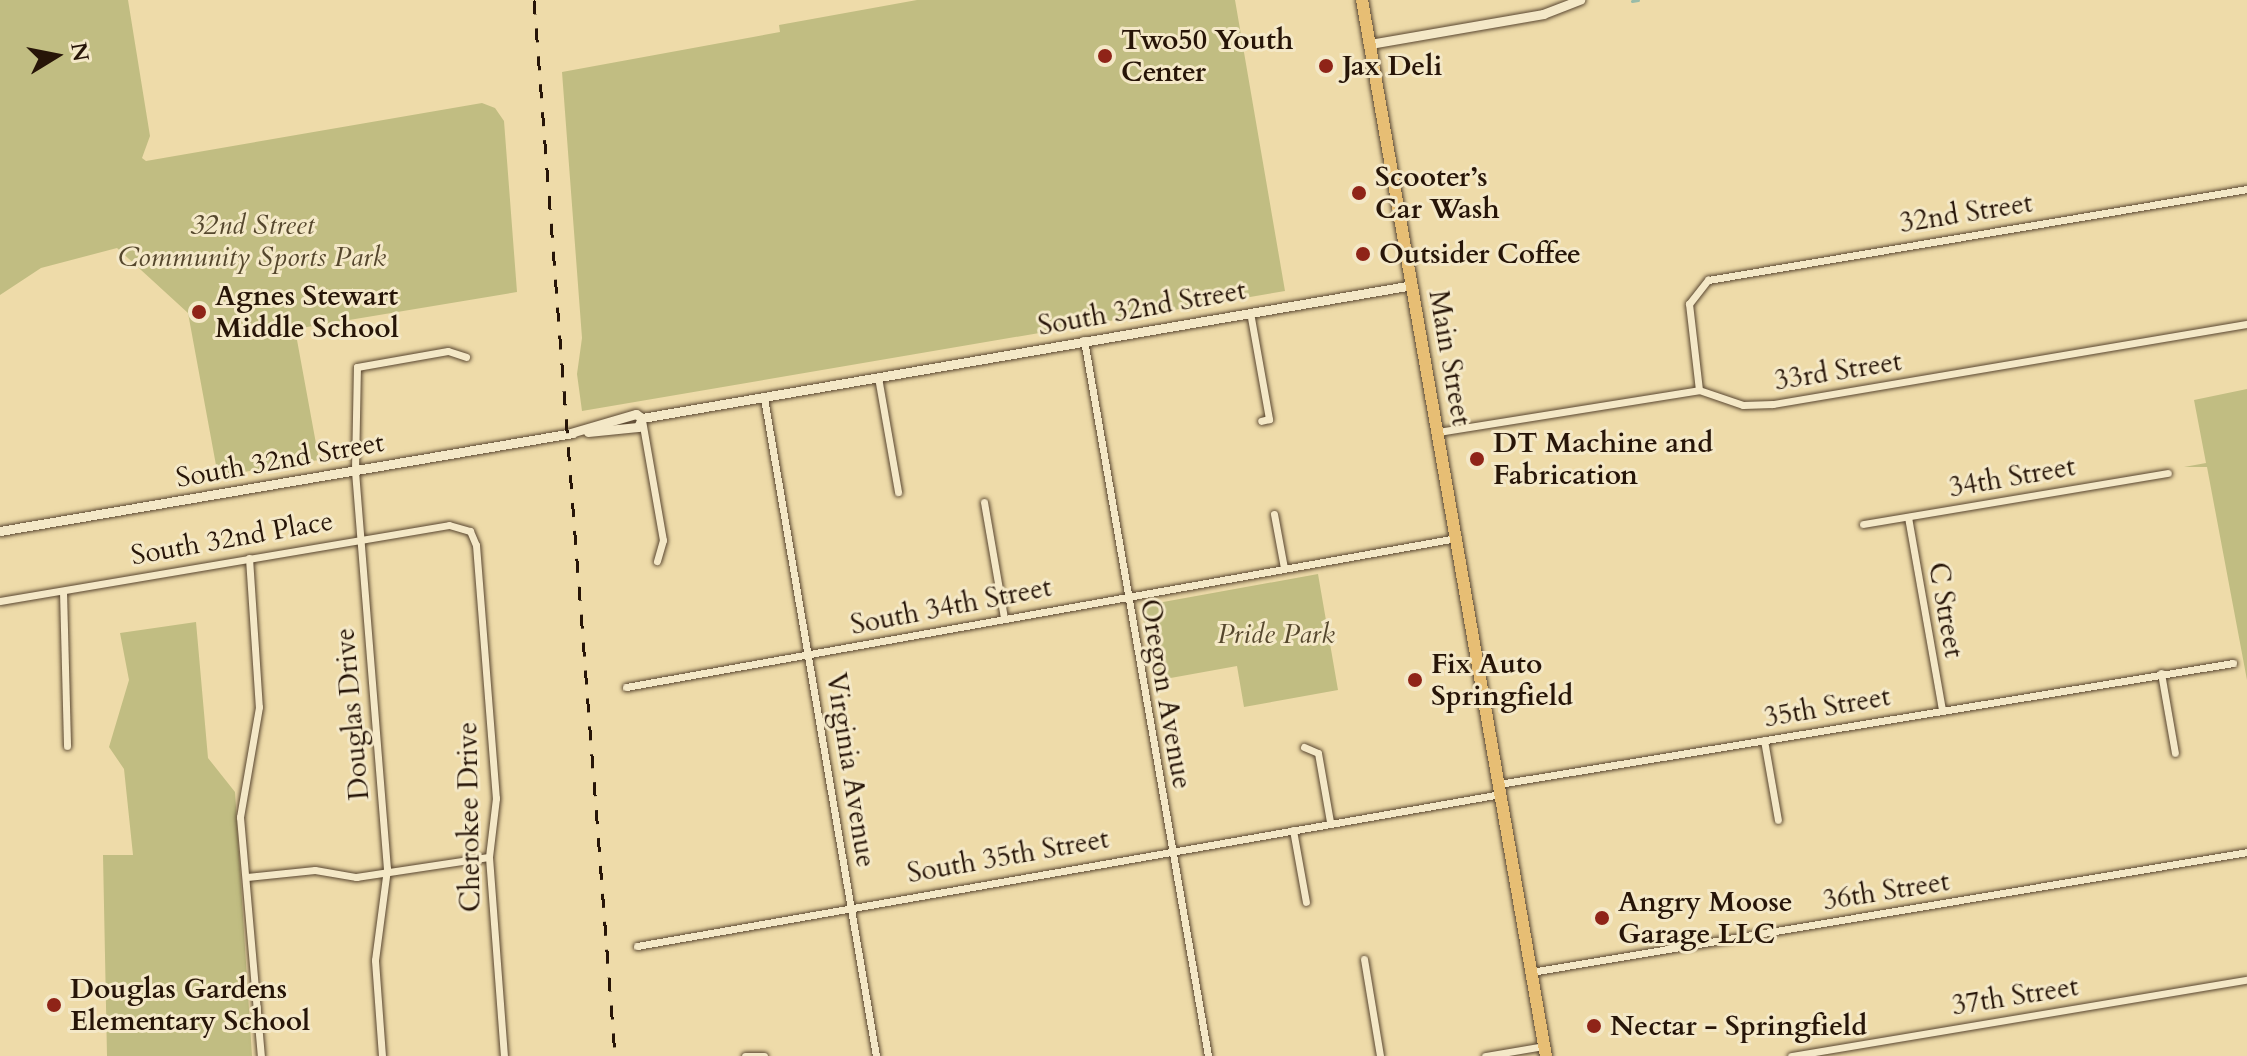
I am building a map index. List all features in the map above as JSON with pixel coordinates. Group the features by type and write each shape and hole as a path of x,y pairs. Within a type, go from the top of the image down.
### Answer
{"main road":[{"name":"Main Street","path":"1362,0 1545,1051"}],"street":[{"path":"1370,44 1543,14 1580,0"},
{"name":"32nd Street","path":"1699,390 1689,324 1695,290 1724,275 2247,189"},
{"name":"South 32nd Street","path":"0,531 567,434 636,414 642,418 764,398 1413,285"},
{"path":"1250,312 1269,419 1261,421"},
{"name":"33rd Street","path":"1438,432 1699,390 1743,405 1773,404 2247,324"},
{"name":"Oregon Avenue","path":"1084,340 1126,597 1208,1056"},
{"name":"Douglas Drive","path":"382,1056 375,960 387,869 355,469 357,367 448,351 466,357"},
{"path":"878,377 898,492"},
{"name":"Virginia Avenue","path":"764,398 876,1056"},
{"path":"642,418 663,540 657,561"},
{"name":"34th Street","path":"1863,524 2168,473"},
{"path":"984,502 1004,618"},
{"path":"1274,514 1284,568"},
{"name":"C Street","path":"1908,517 1942,710"},
{"name":"South 32nd Place","path":"0,601 360,538 449,525 470,531"},
{"name":"Cherokee Drive","path":"470,531 476,545 496,798 489,857 504,1056"},
{"name":"South 34th Street","path":"626,687 1457,538"},
{"path":"249,558 259,707 240,817 261,1056"},
{"path":"63,591 67,746"},
{"name":"35th Street","path":"1500,789 1764,740 2233,663"},
{"path":"2161,673 2175,753"},
{"path":"1764,740 1778,820"},
{"path":"1304,747 1318,753 1330,822"},
{"name":"South 35th Street","path":"637,946 1293,830 1500,789"},
{"path":"1293,830 1306,902"},
{"name":"36th Street","path":"1531,972 2247,852"},
{"path":"247,877 315,870 356,877 387,869 489,857"},
{"path":"1364,959 1380,1056"},
{"name":"37th Street","path":"1791,1056 2247,980"},
{"path":"1485,1056 1545,1051"},
{"path":"745,1056 764,1056"}],"green space":[{"name":"32nd Street Community Sports Park","path":"0,0 128,0 150,136 142,158 146,161 482,103 495,108 504,121 517,292 295,329 319,460 218,476 188,313 117,248 41,268 0,295"},
{"path":"917,0 1235,0 1285,291 582,411 577,374 582,338 562,72 780,32 779,25"},
{"path":"2247,389 2247,680 2207,467 2184,467 2206,463 2194,400"},
{"name":"Pride Park","path":"1318,574 1338,690 1244,707 1237,666 1154,681 1141,606"},
{"path":"196,622 208,758 235,792 252,1056 107,1056 103,855 133,855 124,769 109,747 129,680 120,633"}],"waterway":[{"path":"1632,1 1638,0"}],"railway":[{"path":"534,0 615,1056"}],"place":[{"name":"Two50 Youth Center","path":"1105,56"},
{"name":"Jax Deli","path":"1326,66"},
{"name":"Scooter’s Car Wash","path":"1359,193"},
{"name":"Outsider Coffee","path":"1363,254"},
{"name":"Agnes Stewart Middle School","path":"199,312"},
{"name":"DT Machine and Fabrication","path":"1477,459"},
{"name":"Fix Auto Springfield","path":"1415,680"},
{"name":"Angry Moose Garage LLC","path":"1602,918"},
{"name":"Douglas Gardens Elementary School","path":"54,1005"},
{"name":"Nectar - Springfield","path":"1594,1026"}]}
